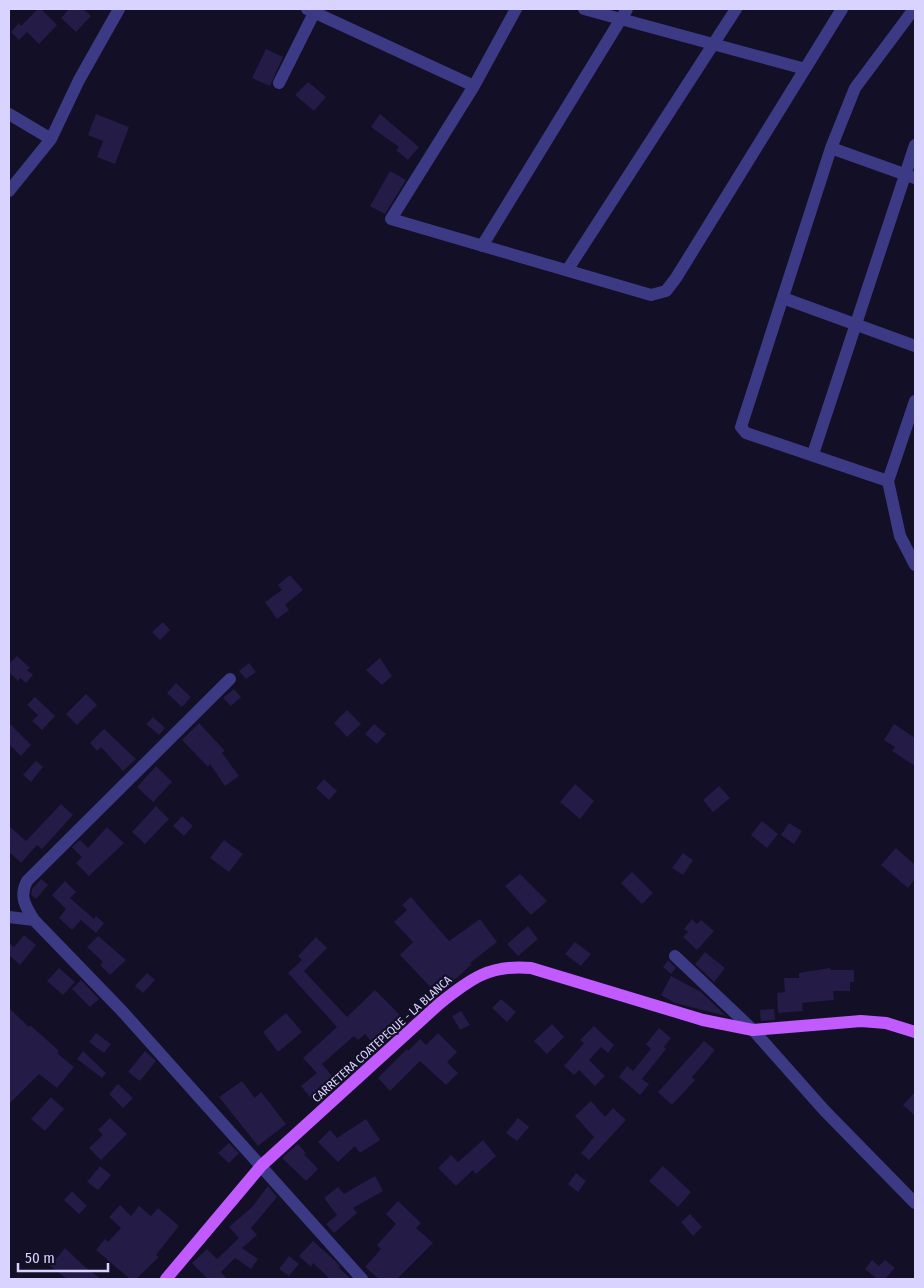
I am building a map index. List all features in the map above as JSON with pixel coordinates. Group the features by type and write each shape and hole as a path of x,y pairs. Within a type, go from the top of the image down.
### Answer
{"main road":[{"name":"CARRETERA COATEPEQUE - LA BLANCA","path":"166,1279 262,1165 440,1004 470,979 494,970 519,967 543,971 702,1020 753,1030 861,1021 886,1023 915,1032"}],"street":[{"path":"516,9 474,86 391,219 568,269 651,295 666,291 754,155 842,9"},
{"path":"584,9 624,14 715,44 805,69"},
{"path":"568,269 736,9"},
{"path":"888,481 813,454 746,433 741,427 831,148 855,88 914,9"},
{"path":"279,83 312,10 474,86"},
{"path":"9,191 52,139 113,12"},
{"path":"482,246 624,14"},
{"path":"9,114 52,139"},
{"path":"813,454 910,176 915,145"},
{"path":"831,148 910,176"},
{"path":"783,298 915,346"},
{"path":"915,401 888,481 900,536 915,565"},
{"path":"230,679 27,881 22,890 22,897 34,920 115,1004 262,1165 362,1279"},
{"path":"9,916 34,920"},
{"path":"675,956 753,1030 824,1110 915,1203"}],"building":[{"path":"38,9 41,9 57,25 39,44 27,32 19,40 11,32 19,23 21,26"},
{"path":"69,9 83,9 91,16 76,32 61,18"},
{"path":"266,49 283,57 270,86 252,78"},
{"path":"308,82 326,97 314,111 295,95"},
{"path":"96,114 129,127 115,164 97,157 103,141 88,135"},
{"path":"380,114 419,147 408,160 396,150 399,147 371,127"},
{"path":"390,171 406,180 385,214 370,206"},
{"path":"290,575 303,590 285,605 289,610 277,619 265,602 282,590 278,585"},
{"path":"163,622 170,630 160,640 152,632"},
{"path":"17,656 30,668 27,670 33,675 26,683 20,678 18,681 9,672 9,664"},
{"path":"380,658 392,676 382,685 366,670"},
{"path":"249,663 256,672 246,679 239,671"},
{"path":"176,683 191,697 182,707 167,693"},
{"path":"234,689 241,697 231,706 223,698"},
{"path":"86,694 97,705 77,725 66,714"},
{"path":"35,697 55,716 42,730 32,721 38,715 27,705"},
{"path":"347,710 361,724 347,737 334,723"},
{"path":"153,717 165,728 159,735 146,724"},
{"path":"9,723 31,745 21,756 9,744"},
{"path":"199,723 225,751 222,753 239,776 225,786 210,764 208,767 182,740"},
{"path":"374,724 386,734 377,744 365,734"},
{"path":"894,724 915,738 915,766 892,751 895,747 884,740"},
{"path":"104,729 136,759 123,771 101,747 97,751 90,743"},
{"path":"36,761 43,767 31,782 23,775"},
{"path":"156,766 172,782 153,802 137,787"},
{"path":"324,779 337,791 329,800 316,788"},
{"path":"575,784 594,801 580,819 560,802"},
{"path":"719,786 730,798 713,812 703,800"},
{"path":"61,804 73,815 42,849 37,845 21,863 9,852 9,826 26,841"},
{"path":"156,806 169,819 145,844 132,832"},
{"path":"182,816 193,826 184,836 173,826"},
{"path":"762,821 778,834 767,848 751,835"},
{"path":"789,823 802,831 794,844 781,835"},
{"path":"107,827 124,843 89,876 76,863 82,857 72,847 80,840 88,848"},
{"path":"224,840 243,854 229,872 210,858"},
{"path":"896,848 915,865 915,879 908,888 881,865"},
{"path":"683,853 693,860 683,875 672,868"},
{"path":"632,872 653,893 642,904 621,883"},
{"path":"520,874 547,901 531,915 505,886"},
{"path":"41,879 48,885 36,899 31,895 32,889"},
{"path":"65,881 76,892 70,898 94,919 96,916 104,923 96,933 81,920 72,930 59,918 66,909 52,895"},
{"path":"411,897 449,941 480,919 497,942 470,963 472,964 438,995 400,955 413,942 394,922 407,910 402,905"},
{"path":"692,919 697,924 701,920 714,931 697,950 683,937 688,932 684,929"},
{"path":"528,926 538,939 518,956 507,944"},
{"path":"24,935 36,945 20,965 9,955 9,943 14,947"},
{"path":"98,936 126,960 110,975 100,965 103,962 87,947"},
{"path":"316,937 327,948 304,971 347,1017 375,990 407,1022 378,1049 365,1034 358,1040 354,1036 322,1064 338,1083 314,1102 301,1086 317,1073 303,1058 337,1027 288,973 302,960 298,956"},
{"path":"575,942 591,954 581,966 565,954"},
{"path":"705,952 725,968 714,982 695,964"},
{"path":"668,960 676,968 671,974 663,967"},
{"path":"59,968 75,982 63,995 47,981"},
{"path":"830,968 831,970 854,970 854,982 850,982 850,991 833,991 834,1000 802,1003 803,1011 778,1013 777,993 785,992 784,978 799,978 799,973"},
{"path":"147,973 155,980 143,993 135,986"},
{"path":"671,976 701,992 726,1016 675,1003 661,995"},
{"path":"81,980 99,999 90,1007 72,989"},
{"path":"501,999 516,1012 507,1022 492,1008"},
{"path":"9,1008 59,1051 57,1053 74,1067 57,1088 39,1074 9,1104"},
{"path":"774,1009 775,1020 761,1021 760,1010"},
{"path":"461,1011 470,1025 460,1030 452,1016"},
{"path":"286,1013 302,1032 278,1052 263,1032"},
{"path":"552,1024 564,1037 547,1054 534,1041"},
{"path":"594,1026 614,1045 608,1053 601,1047 589,1060 605,1076 595,1086 579,1070 574,1075 564,1066 584,1043 580,1040"},
{"path":"659,1028 671,1038 664,1047 666,1049 642,1079 649,1084 640,1095 619,1077 627,1066 633,1071 651,1049 646,1044"},
{"path":"96,1033 111,1044 104,1053 89,1042"},
{"path":"438,1033 457,1052 447,1062 458,1073 446,1085 420,1061 390,1091 378,1078 407,1049 408,1051 420,1039 426,1045"},
{"path":"704,1041 715,1050 692,1077 695,1080 672,1105 658,1092"},
{"path":"83,1051 106,1073 102,1078 77,1059"},
{"path":"145,1051 156,1061 140,1081 128,1072"},
{"path":"242,1081 255,1098 261,1092 286,1124 258,1146 219,1097"},
{"path":"118,1084 133,1098 123,1108 109,1094"},
{"path":"915,1092 915,1116 903,1105"},
{"path":"51,1097 64,1109 45,1131 31,1119"},
{"path":"591,1101 605,1117 613,1108 626,1120 589,1160 581,1153 594,1137 575,1116"},
{"path":"110,1118 127,1134 101,1160 89,1148 103,1135 98,1130"},
{"path":"518,1118 529,1127 517,1141 506,1133"},
{"path":"366,1119 380,1140 360,1153 355,1146 338,1162 318,1142 330,1130 337,1138"},
{"path":"483,1140 496,1156 476,1174 473,1170 456,1186 438,1168 451,1155 458,1162"},
{"path":"229,1143 239,1153 229,1163 218,1153"},
{"path":"298,1144 306,1153 304,1154 318,1169 306,1181 282,1158"},
{"path":"100,1166 111,1175 98,1190 87,1182"},
{"path":"663,1166 691,1192 678,1207 649,1181"},
{"path":"576,1173 586,1181 578,1192 568,1184"},
{"path":"375,1176 383,1191 353,1208 357,1213 334,1233 326,1224 337,1215 324,1198 338,1187 344,1194"},
{"path":"268,1186 277,1197 251,1228 257,1235 242,1248 258,1259 251,1269 235,1258 221,1272 227,1279 208,1279 192,1263 207,1249 217,1259 239,1238 229,1227 252,1207"},
{"path":"72,1191 87,1206 79,1214 64,1200"},
{"path":"398,1201 421,1223 416,1228 433,1243 397,1279 379,1279 365,1267 381,1249 377,1245 396,1224 386,1214"},
{"path":"120,1205 131,1216 139,1206 151,1216 158,1208 179,1226 156,1255 159,1257 136,1279 130,1279 96,1250 105,1239 108,1242 121,1228 109,1217"},
{"path":"690,1214 702,1227 693,1236 681,1222"},
{"path":"313,1241 351,1279 330,1279 313,1263 311,1267 299,1256"},
{"path":"65,1248 101,1279 67,1279 50,1266"},
{"path":"289,1256 299,1264 289,1276 279,1269"},
{"path":"872,1260 879,1266 885,1260 895,1268 885,1279 877,1279 865,1269"}]}
